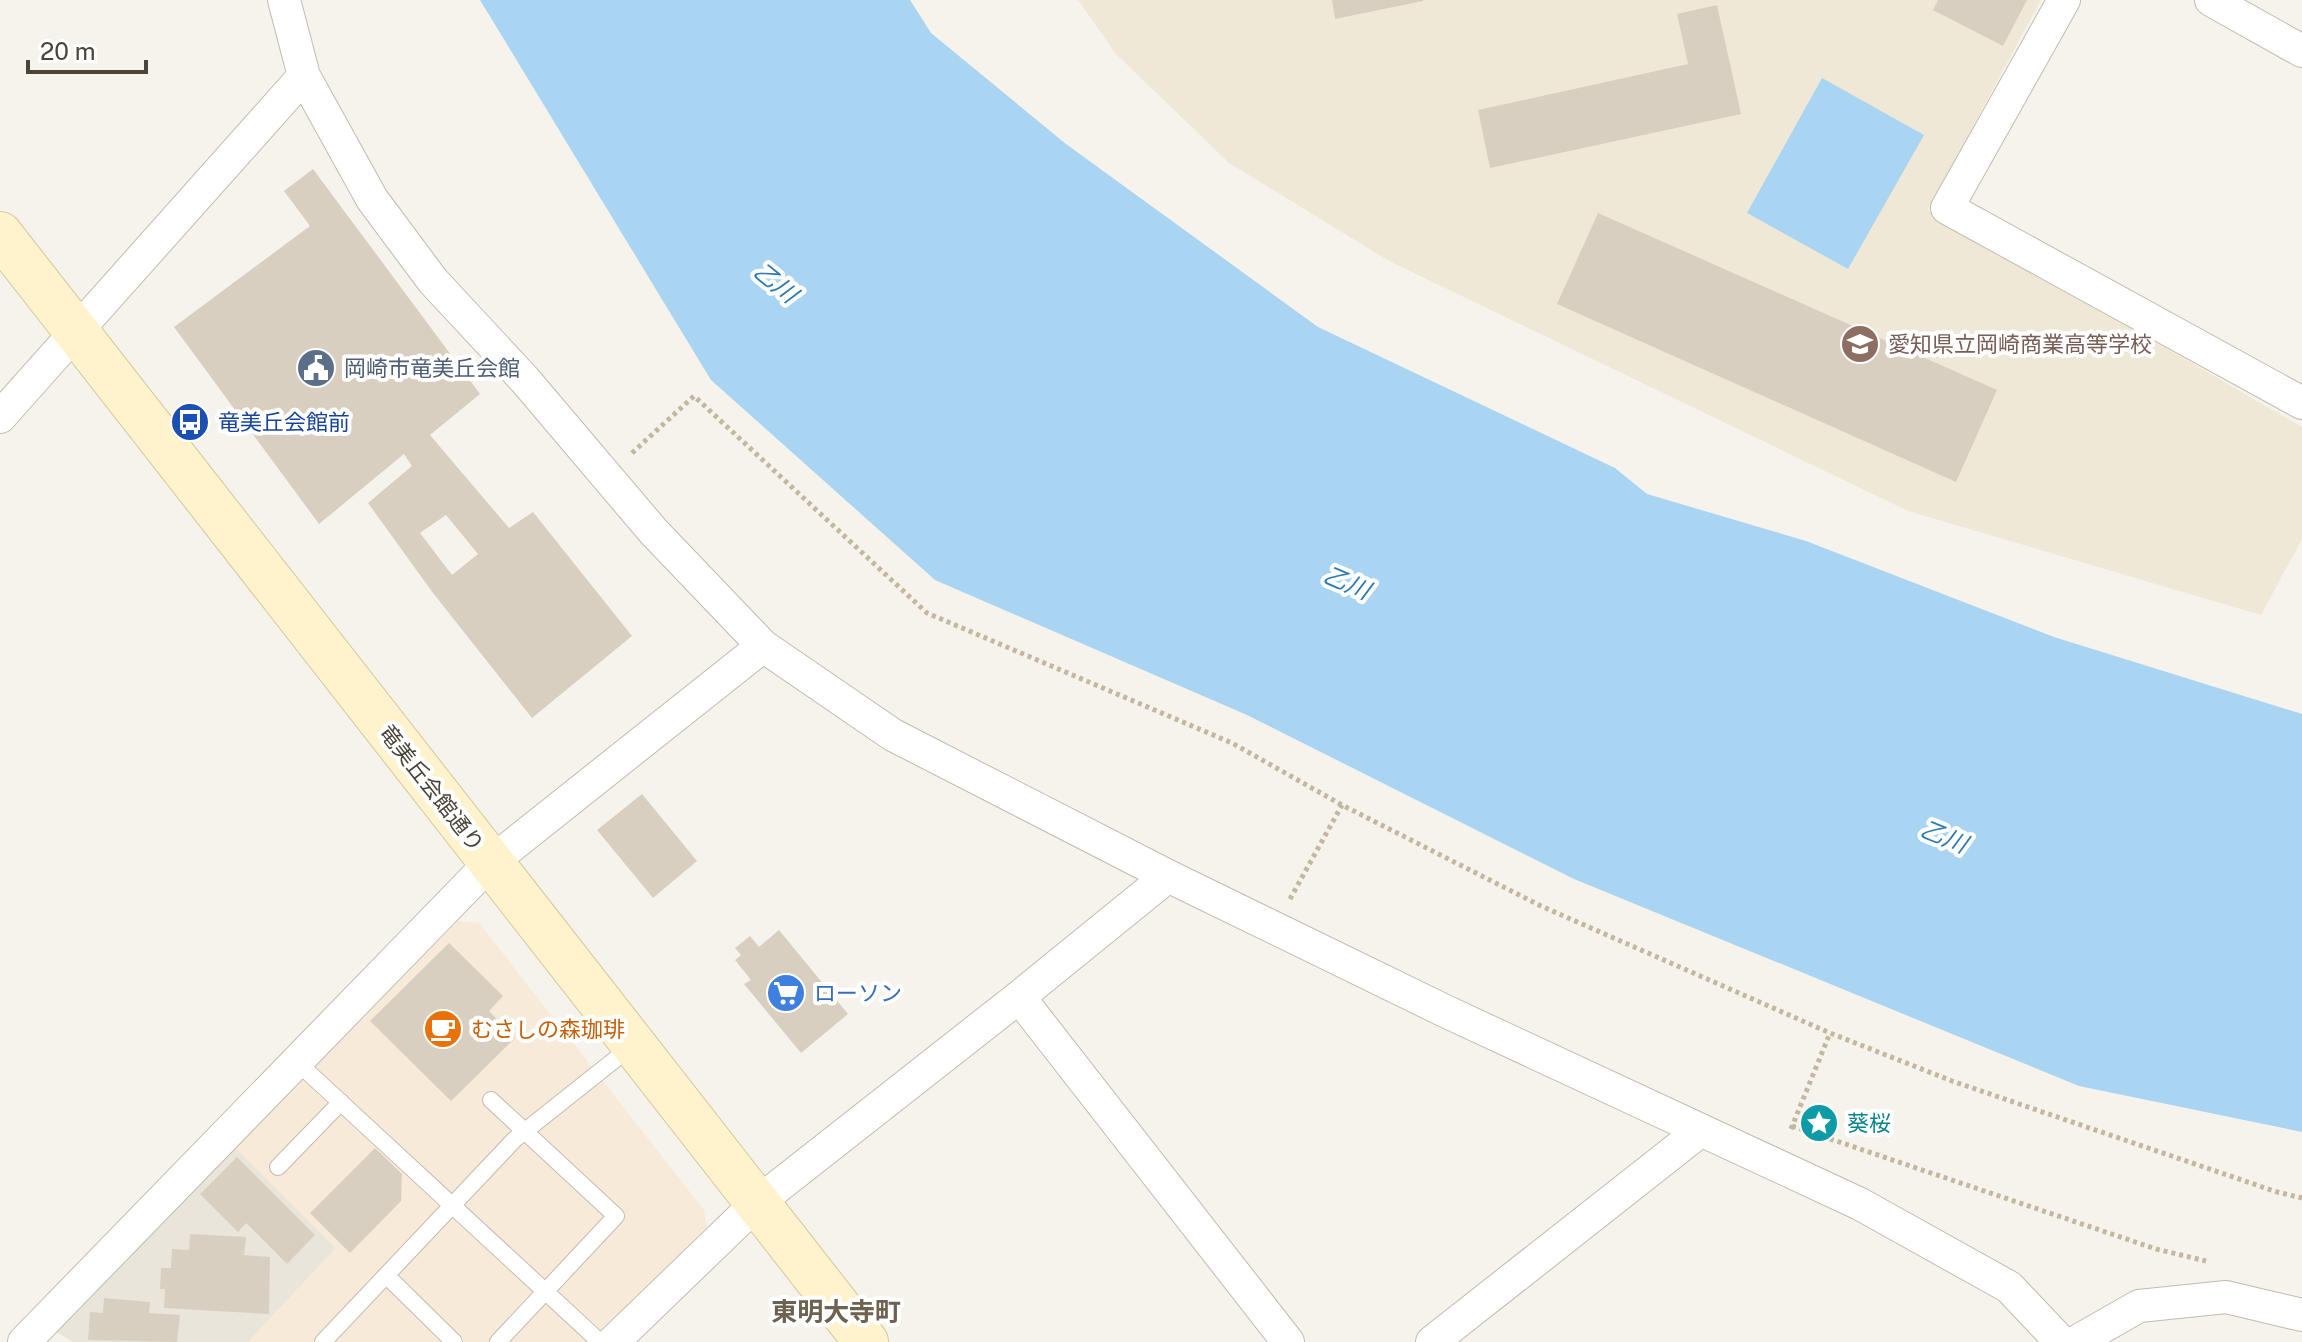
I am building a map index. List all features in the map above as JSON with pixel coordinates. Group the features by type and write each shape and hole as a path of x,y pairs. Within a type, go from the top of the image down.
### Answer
{"street":[{"path":"284,0 304,76 372,199 433,281 608,475 653,531 763,646 893,735 1168,876 1700,1131 1860,1204 2009,1287 2061,1342"},
{"path":"2064,0 1947,208 2302,403"},
{"path":"2211,0 2302,51"},
{"path":"0,417 304,76"},
{"name":"竜美丘会館通り","path":"0,234 866,1342"},
{"path":"24,1342 490,863 763,646"},
{"path":"613,1342 757,1203 1168,876"},
{"path":"1019,997 1288,1342"},
{"path":"1432,1342 1700,1131"},
{"path":"2076,1342 2139,1306 2226,1297 2302,1315"}],"lane":[{"path":"323,1342 524,1131 633,1045"},
{"path":"297,1062 600,1342"},
{"path":"491,1100 616,1216 498,1342"},
{"path":"278,1167 341,1102"},
{"path":"386,1275 454,1342"}],"path":[{"path":"608,475 694,396 927,613 1232,743 1342,805 1541,906 1830,1033 1952,1081 2302,1198"},
{"path":"1274,928 1342,805"},
{"path":"1776,1166 1830,1033"},
{"path":"1792,1126 2156,1249 2214,1263"}],"shaded area":[{"name":"愛知県立岡崎商業高等学校","path":"1078,0 2041,0 1928,210 2302,427 2302,539 2261,615 1908,511 1389,261 1229,163 1116,54"},
{"path":"458,921 479,923 704,1210 707,1227 588,1342 248,1342 336,1248 236,1148"},
{"path":"236,1148 336,1248 248,1342 73,1342 56,1332"}],"water":[{"name":"乙川","path":"480,0 910,0 931,33 1066,144 1318,327 1615,468 1647,494 1806,541 2054,637 2302,714 2302,1132 2079,1086 1574,879 1247,715 935,580 711,380"},
{"path":"1822,78 1924,135 1848,269 1747,213"}],"building":[{"path":"1332,0 1423,0 1423,1 1335,19"},
{"path":"1938,0 2027,0 2003,46 1933,10"},
{"path":"1717,5 1741,114 1490,168 1478,110 1688,64 1677,14"},
{"path":"313,169 480,394 430,435 509,528 533,512 632,636 532,718 433,593 368,503 412,466 404,454 319,524 174,327 310,226 284,191","holes":["446,515 478,554 452,575 420,533"]},
{"path":"1598,213 1997,390 1956,482 1557,304"},
{"path":"642,794 697,861 653,898 597,830"},
{"path":"779,930 848,1014 801,1053 744,984 751,980 735,960 741,955 735,948 750,936 759,947"},
{"name":"むさしの森珈琲","path":"449,943 503,996 489,1011 515,1038 451,1101 370,1021"},
{"path":"375,1148 402,1174 401,1201 350,1253 310,1213"},
{"path":"237,1157 315,1235 287,1264 246,1223 238,1232 200,1194"},
{"path":"190,1234 246,1237 244,1255 270,1257 269,1314 164,1308 165,1289 160,1289 161,1268 171,1268 172,1249 189,1250"},
{"path":"104,1298 150,1302 149,1313 180,1315 177,1342 88,1340 90,1312 103,1313"}],"place":[{"name":"愛知県立岡崎商業高等学校","path":"1860,344"},
{"name":"岡崎市竜美丘会館","path":"316,368"},
{"name":"竜美丘会館前","path":"190,422"},
{"name":"ローソン","path":"786,993"},
{"name":"むさしの森珈琲","path":"443,1029"},
{"name":"葵桜","path":"1819,1123"}],"district":[{"name":"東明大寺町","path":"836,1311"}]}
